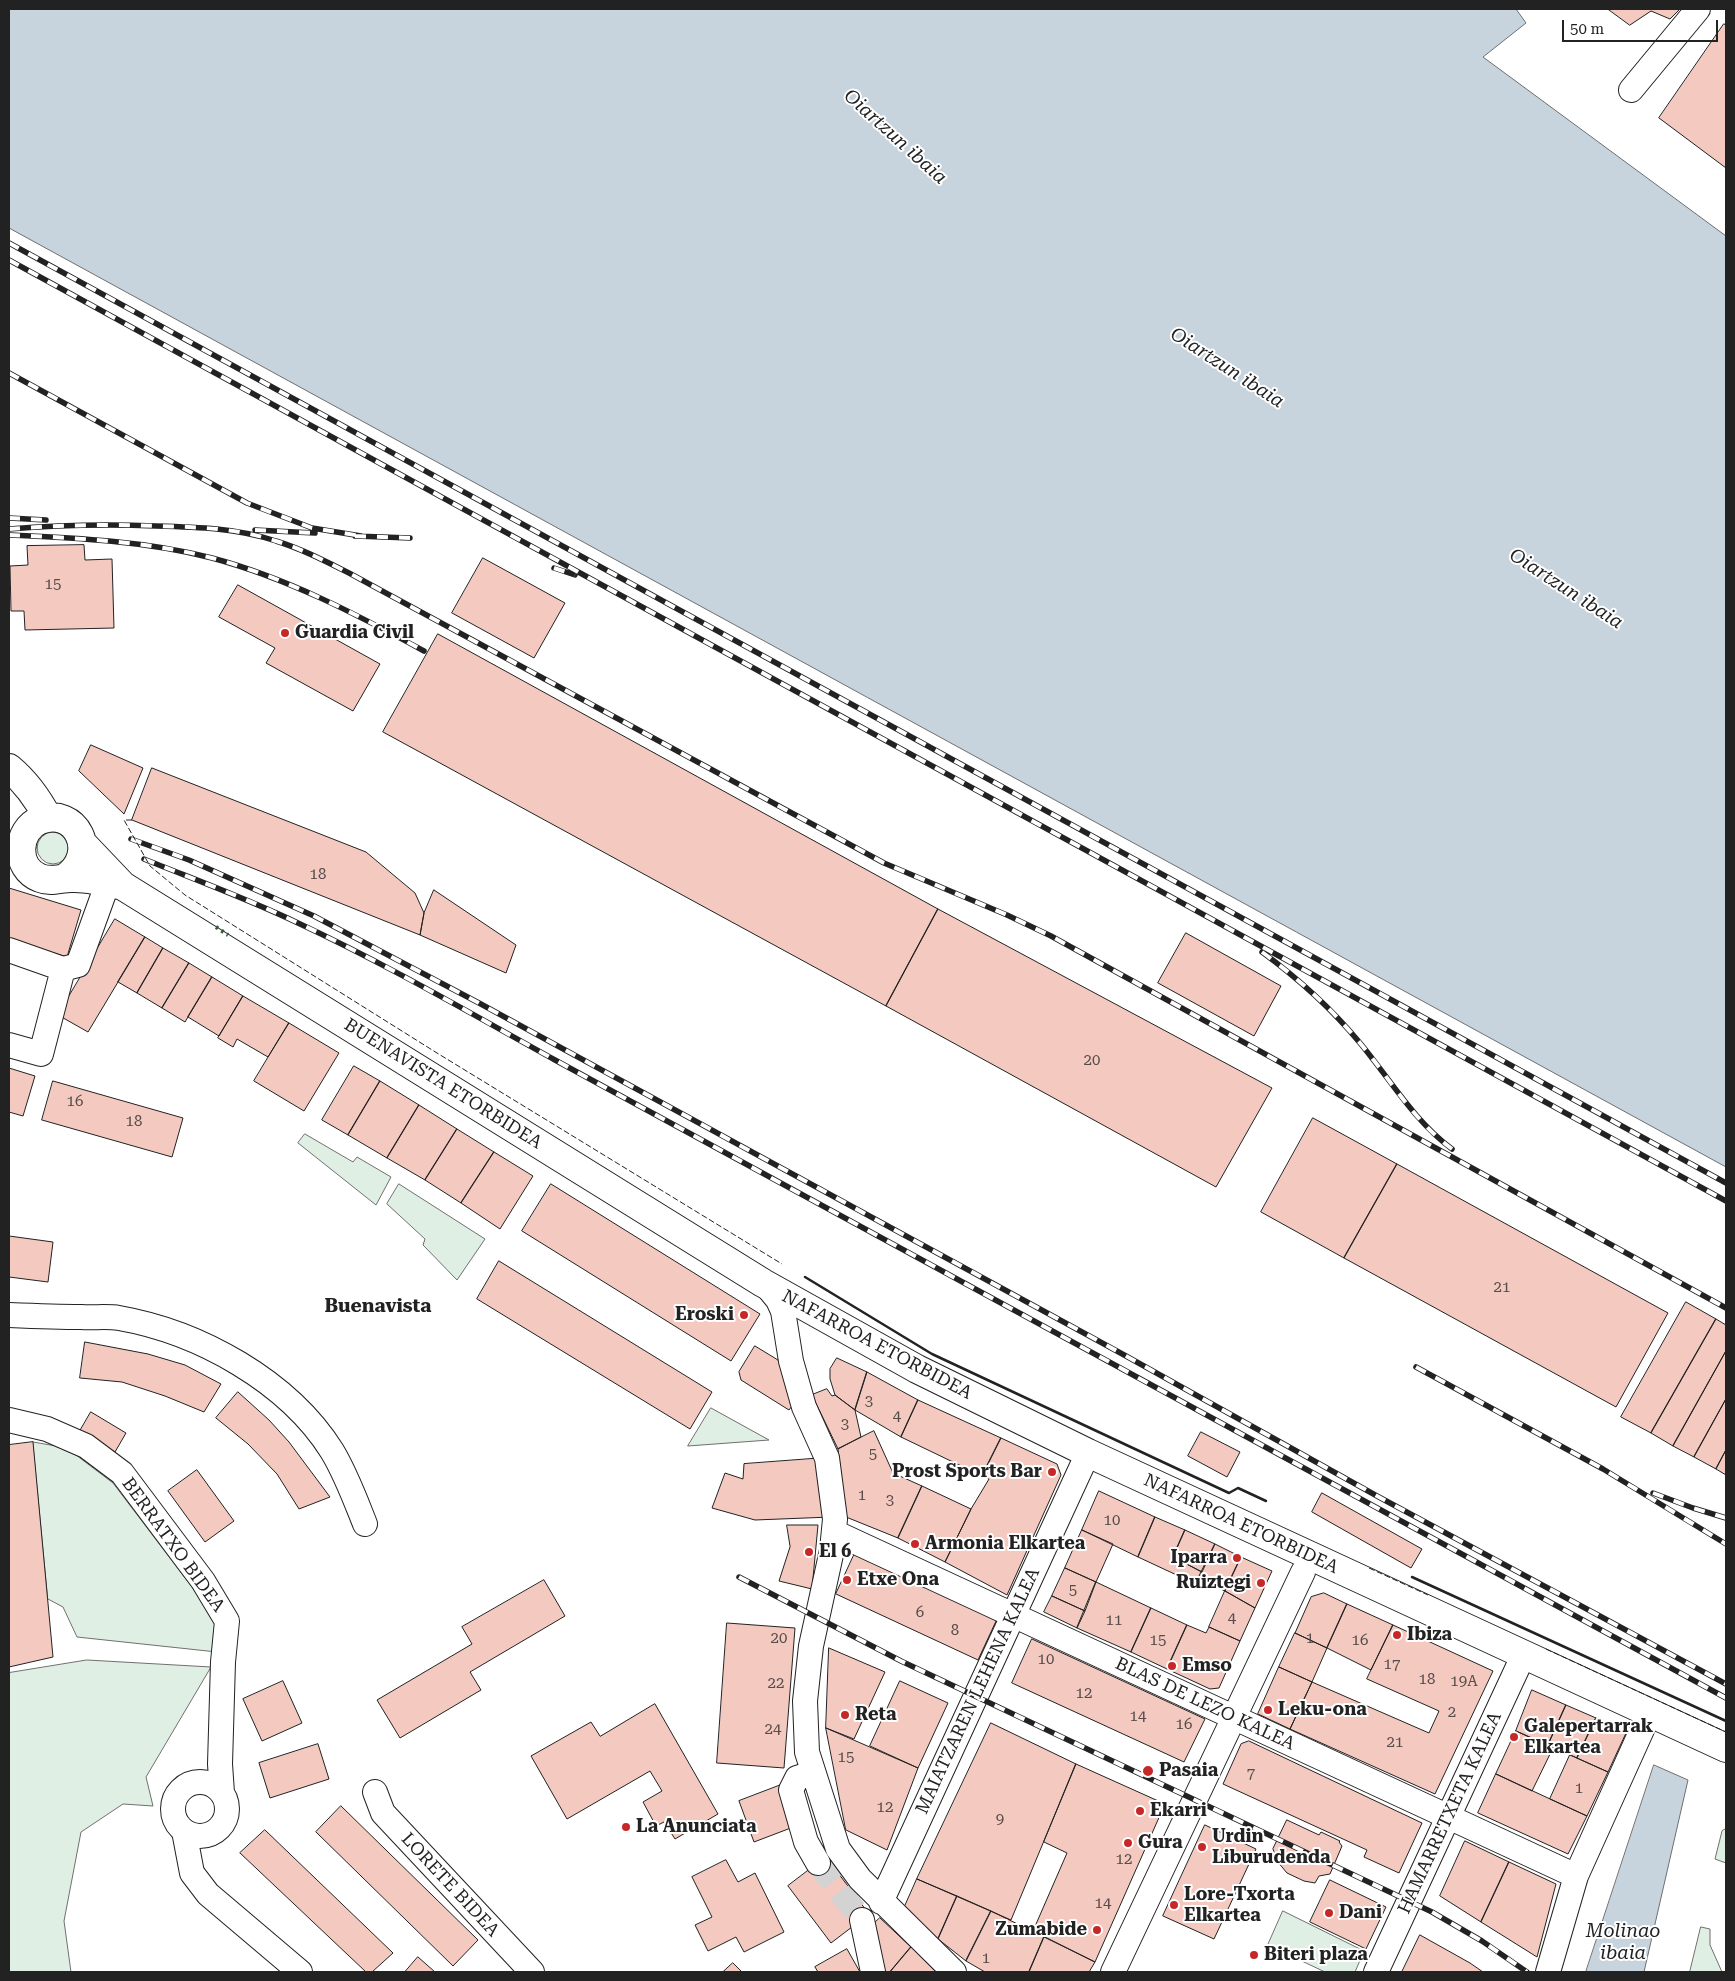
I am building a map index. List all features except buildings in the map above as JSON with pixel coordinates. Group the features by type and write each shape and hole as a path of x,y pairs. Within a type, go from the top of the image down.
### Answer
{"main road":[{"path":"9,768 25,783 48,818"},
{"name":"BUENAVISTA ETORBIDEA","path":"115,884 66,878 56,880 37,877 30,871 16,865 26,831 40,820 48,818 66,822 74,827 83,844 115,884 764,1283"},
{"path":"66,878 80,864 83,844"},
{"name":"NAFARROA ETORBIDEA","path":"764,1283 917,1369 1088,1453 1726,1748"}],"street":[{"path":"1632,90 1698,9"},
{"path":"9,950 63,969 78,964 115,884"},
{"path":"9,1045 41,1054 63,969"},
{"path":"764,1283 772,1290 783,1311 791,1361 802,1398 827,1458 835,1519 811,1646 805,1701 807,1752 838,1849 860,1880 954,1972"},
{"path":"9,1315 118,1318 175,1333 214,1351 260,1377 289,1400 315,1428 332,1452 346,1477 365,1524"},
{"name":"BERRATXO BIDEA","path":"9,1420 47,1429 86,1446 122,1473 203,1581 228,1621 223,1662 218,1781"},
{"name":"MAIATZAREN LEHENA KALEA","path":"882,1902 1088,1453"},
{"name":"BLAS DE LEZO KALEA","path":"834,1532 1576,1876"},
{"path":"1113,1972 1303,1572"},
{"name":"HAMARRETXETA KALEA","path":"1376,1972 1524,1654"},
{"path":"1548,1972 1576,1876 1650,1712"},
{"path":"813,1773 797,1778 791,1790 806,1842 818,1863"},
{"path":"218,1781 226,1802 224,1820 219,1828 211,1833 193,1833 177,1824 172,1806 175,1797 188,1784 218,1781"},
{"name":"LORETE BIDEA","path":"375,1792 383,1813 532,1972"},
{"path":"193,1833 192,1873 208,1894 300,1972"},
{"path":"862,1920 873,1972"}],"green space":[{"path":"53,832 59,833 64,837 68,842 68,854 64,859 59,863 53,864 47,863 42,859 38,854 37,848 38,842 42,837 47,833"},
{"path":"305,1134 353,1162 357,1157 391,1177 376,1205 298,1143"},
{"path":"399,1184 485,1239 457,1280 423,1245 425,1239 387,1204"},
{"path":"711,1408 769,1440 688,1446"},
{"path":"33,1442 56,1446 76,1455 113,1483 217,1620 217,1652 77,1637 63,1607 48,1599"},
{"path":"87,1660 211,1667 146,1777 153,1806 123,1804 81,1832 64,1921 71,1972 9,1972 9,1673"},
{"path":"1726,1829 1726,1863 1715,1859 1722,1831"},
{"path":"1283,1911 1364,1951 1355,1972 1325,1972 1268,1945"},
{"path":"1701,1927 1710,1929 1710,1945 1722,1972 1690,1972"}],"water":[{"name":"Oiartzun ibaia","path":"9,9 1516,9 1526,23 1483,57 1726,236 1726,1167 9,228"},
{"name":"Molinao ibaia","path":"1654,1765 1688,1780 1644,1972 1586,1972"}],"tunnel":[{"path":"818,1863 862,1920"}],"railway":[{"path":"9,243 1726,1183"},
{"path":"9,260 1726,1201"},
{"path":"9,373 247,503 312,528 361,536"},
{"path":"9,518 46,520"},
{"path":"9,529 101,525 217,529 247,533 286,544 313,556 349,573 884,863 1007,915 1051,936 1726,1308"},
{"path":"255,530 315,533"},
{"path":"9,535 137,544 212,558 294,586 424,651"},
{"path":"355,536 410,538"},
{"path":"554,568 575,575"},
{"path":"131,839 189,860 314,916 479,1003 1126,1356 1377,1496 1726,1684"},
{"path":"144,859 279,914 396,972 1726,1698"},
{"path":"1262,952 1302,983 1338,1018 1360,1043 1414,1113 1438,1138 1452,1149"},
{"path":"1416,1367 1603,1469 1726,1544"},
{"path":"1653,1493 1726,1518"},
{"path":"739,1577 901,1661 1432,1912 1482,1941 1527,1972"}],"hedge":[{"path":"216,927 228,935"}],"fence":[{"path":"132,820 124,820 150,866 185,895 437,1053 782,1264"},
{"path":"1369,1568 1428,1595"},
{"path":"1546,1649 1726,1732"}],"wall":[{"path":"805,1277 932,1354 1229,1493 1238,1488 1266,1501"},
{"path":"1412,1577 1726,1721"}],"place":[{"name":"Guardia Civil","path":"285,633"},
{"name":"Eroski","path":"744,1315"},
{"name":"Prost Sports Bar","path":"1052,1472"},
{"name":"Armonia Elkartea","path":"915,1544"},
{"name":"El 6","path":"809,1552"},
{"name":"Iparra","path":"1237,1558"},
{"name":"Etxe Ona","path":"847,1580"},
{"name":"Ruiztegi","path":"1261,1583"},
{"name":"Ibiza","path":"1397,1635"},
{"name":"Emso","path":"1172,1666"},
{"name":"Leku-ona","path":"1268,1710"},
{"name":"Reta","path":"845,1715"},
{"name":"Galepertarrak Elkartea","path":"1514,1737"},
{"name":"Pasaia","path":"1148,1771"},
{"name":"Ekarri","path":"1140,1811"},
{"name":"La Anunciata","path":"626,1827"},
{"name":"Gura","path":"1128,1843"},
{"name":"Urdin Liburudenda","path":"1202,1847"},
{"name":"Lore-Txorta Elkartea","path":"1174,1905"},
{"name":"Dani","path":"1329,1913"},
{"name":"Zumabide","path":"1097,1930"},
{"name":"Biteri plaza","path":"1254,1955"}],"district":[{"name":"Buenavista","path":"378,1306"}]}
